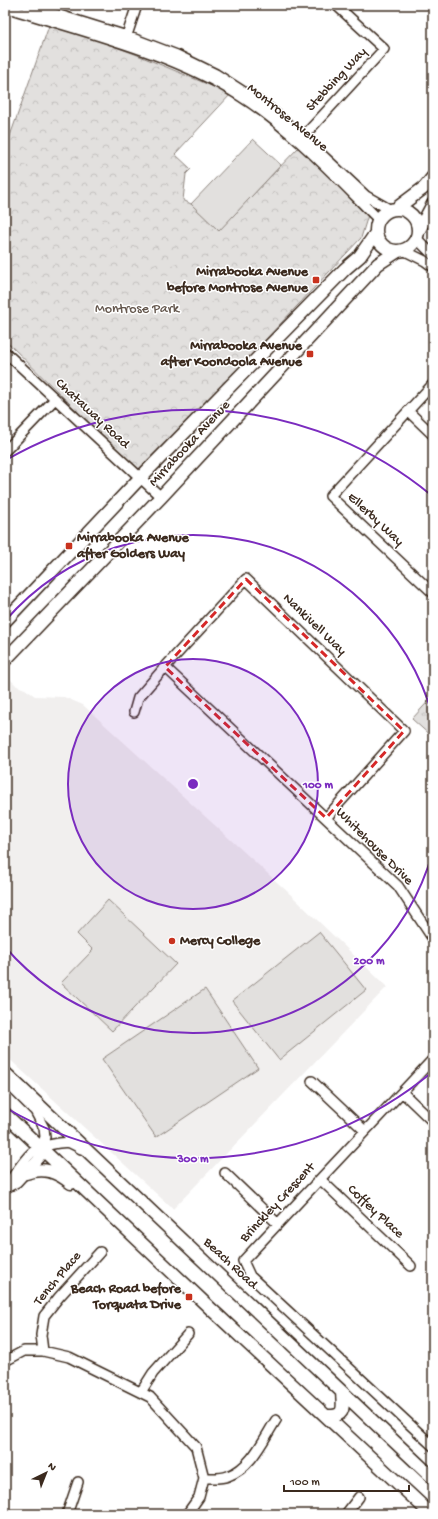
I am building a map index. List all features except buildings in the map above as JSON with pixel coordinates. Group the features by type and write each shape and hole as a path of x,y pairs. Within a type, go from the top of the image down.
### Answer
{"main road":[{"path":"378,219 381,215 393,209 425,187 433,177"},
{"name":"Mirrabooka Avenue","path":"5,660 161,497 378,264 413,244 433,204"},
{"path":"393,209 404,210 415,218 418,225 417,235"},
{"name":"Mirrabooka Avenue","path":"5,621 140,478 342,272 360,256 376,233 378,219"},
{"path":"376,233 381,244 391,250 400,251"},
{"name":"Beach Road","path":"5,1073 433,1478"},
{"path":"5,1114 431,1514"},
{"path":"26,1173 41,1169 53,1172 64,1178 104,1208"},
{"path":"326,1416 335,1416 340,1414 343,1409 342,1392"}],"street":[{"name":"Montrose Avenue","path":"27,5 126,40 214,81 246,101 301,140 366,196 393,209"},
{"path":"126,40 137,5"},
{"name":"Stebbing Way","path":"301,140 384,49 336,5"},
{"name":"Montrose Avenue","path":"6,9 126,40"},
{"name":"Montrose Avenue","path":"301,140 378,219"},
{"path":"417,235 433,255"},
{"path":"400,251 425,261 433,266"},
{"name":"Chataway Road","path":"5,352 161,497"},
{"name":"Ellerby Way","path":"433,384 330,496 433,593"},
{"path":"5,451 55,398"},
{"path":"408,411 433,434"},
{"name":"Nankivell Way","path":"134,712 138,698 246,579 404,730 326,818"},
{"name":"Whitehouse Drive","path":"165,667 398,886 433,939"},
{"name":"Brinckley Crescent","path":"433,1058 243,1261 250,1276 433,1446"},
{"path":"5,1081 35,1111 44,1128 45,1137 41,1148 40,1157 17,1182 5,1189"},
{"path":"312,1081 365,1131"},
{"path":"402,1092 433,1122"},
{"path":"5,1189 11,1177 34,1151 52,1144 69,1143 89,1152"},
{"path":"225,1174 278,1224"},
{"name":"Coffey Place","path":"320,1179 411,1266"},
{"name":"Tench Place","path":"43,1351 41,1335 44,1316 59,1296 100,1252"},
{"path":"140,1392 153,1374 188,1334"},
{"path":"5,1361 24,1351 43,1351 69,1357 150,1397 196,1447 204,1478 199,1497 187,1514"},
{"path":"204,1478 227,1476 242,1469 257,1451 276,1420"},
{"path":"67,1514 78,1482"},
{"path":"346,1514 359,1498"}],"highlighted area":[{"path":"246,579 404,731 326,818 165,667"}],"shaded area":[{"name":"Mercy College","path":"6,675 17,686 25,689 35,696 64,697 83,705 290,894 387,987 173,1209 5,1055"}],"green space":[{"name":"Montrose Park","path":"50,23 135,54 231,94 175,154 191,169 186,174 183,200 191,204 219,230 299,147 368,215 361,238 140,473 5,340 5,150"},
{"path":"253,139 281,165 219,231 191,204"},
{"path":"433,696 433,738 412,719"},
{"path":"108,900 176,964 112,1031 61,983 93,950 77,934"},
{"path":"319,932 366,990 279,1060 232,1001"},
{"path":"205,989 258,1068 156,1137 102,1059"}],"place":[{"name":"Mirrabooka Avenue before Montrose Avenue","path":"316,280"},
{"name":"Mirrabooka Avenue after Koondoola Avenue","path":"310,354"},
{"name":"Mirrabooka Avenue after Golders Way","path":"69,546"},
{"name":"Mercy College","path":"172,941"},
{"name":"Beach Road before Torquata Drive","path":"189,1297"}]}
